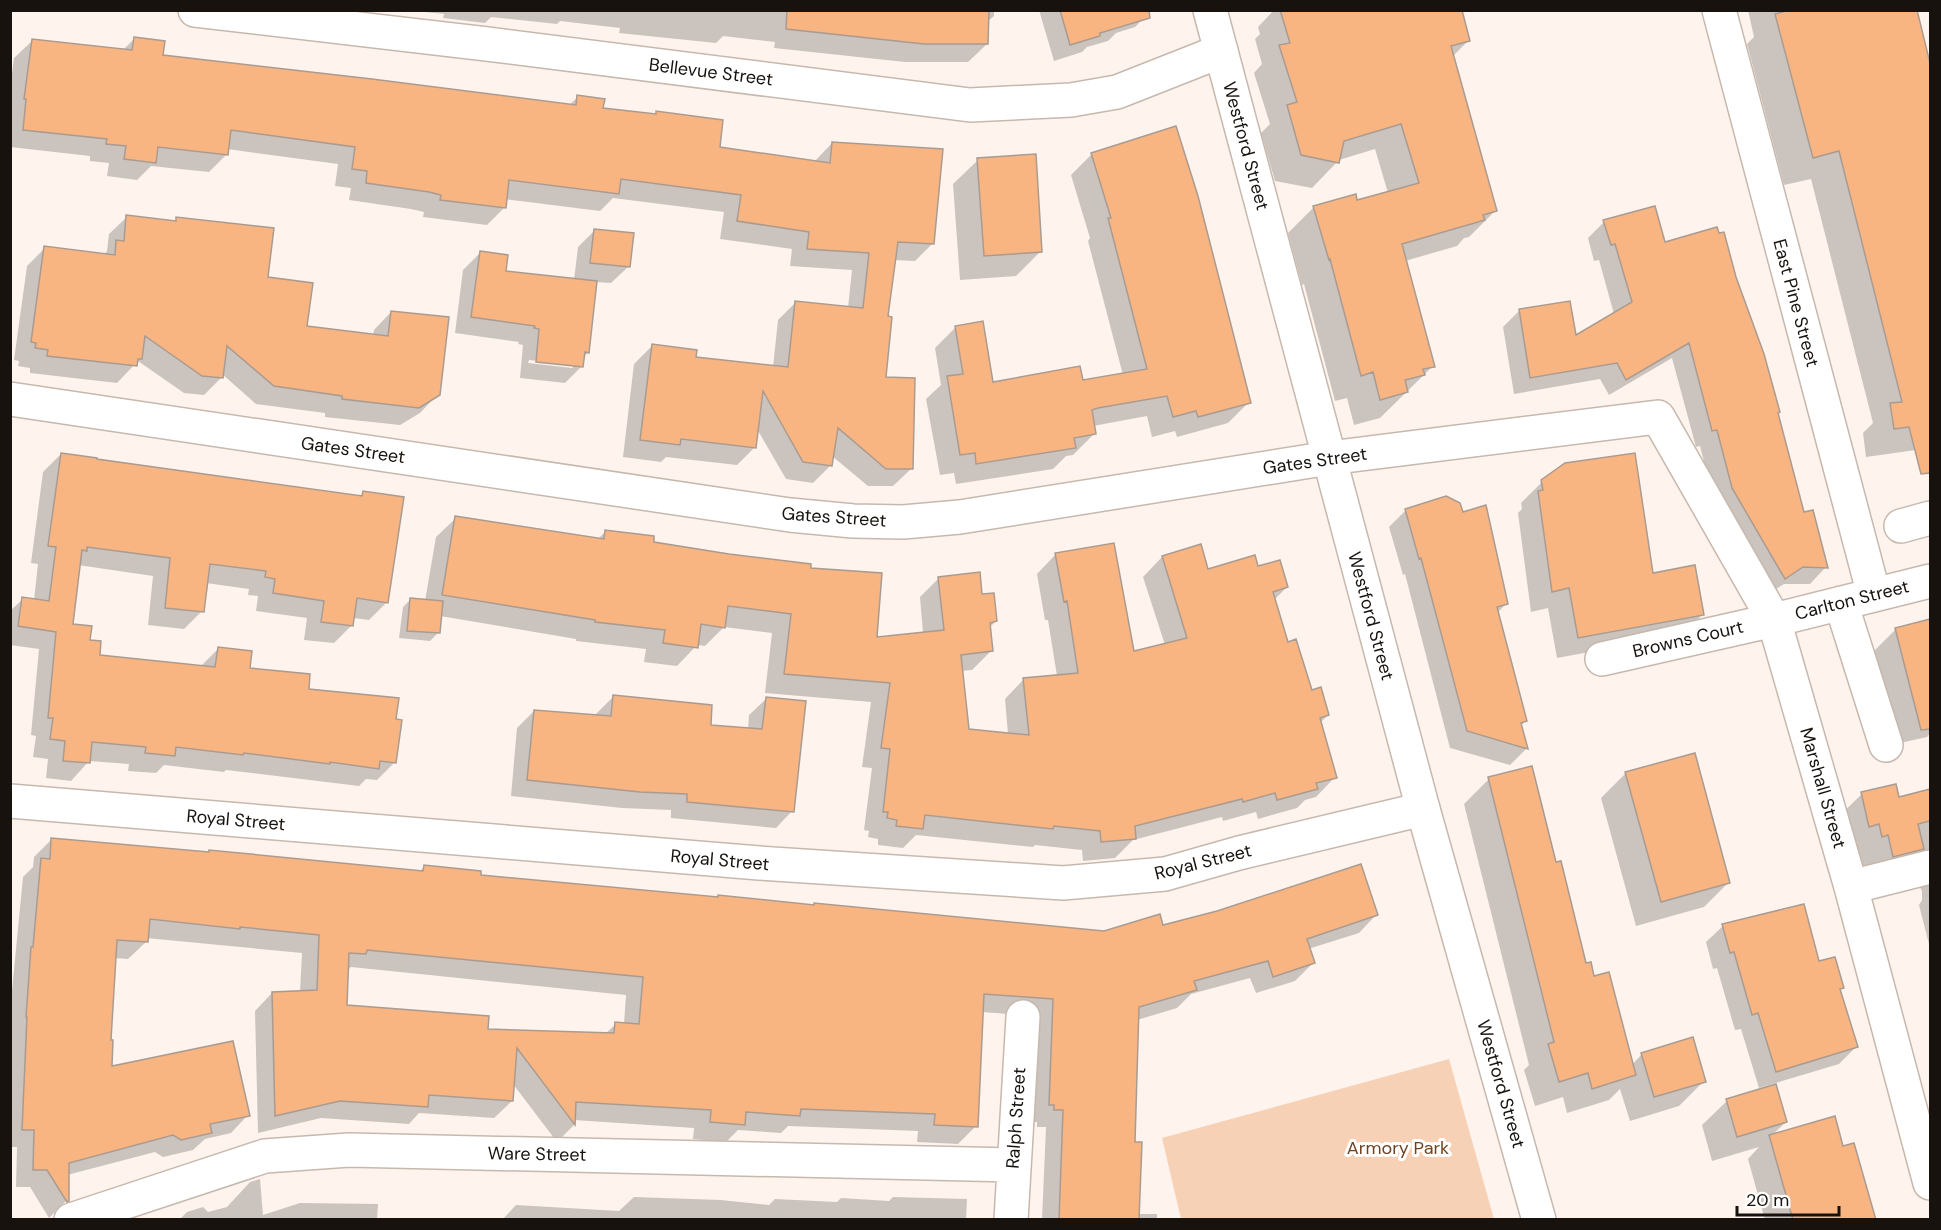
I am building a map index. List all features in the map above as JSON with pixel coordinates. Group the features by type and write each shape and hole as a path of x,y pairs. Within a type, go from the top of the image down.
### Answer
{"street":[{"name":"Bellevue Street","path":"195,10 970,105 1061,100 1117,92 1221,51"},
{"name":"Westford Street","path":"1210,10 1423,809 1539,1220"},
{"name":"East Pine Street","path":"1719,10 1874,595"},
{"name":"Gates Street","path":"10,399 790,515 853,521 903,522 960,517 1329,458 1658,417"},
{"name":"Marshall Street","path":"1658,417 1774,620 1851,887 1930,1183"},
{"name":"Carlton Street","path":"1774,620 1930,581"},
{"path":"1841,603 1886,745"},
{"name":"Browns Court","path":"1602,659 1774,620"},
{"name":"Royal Street","path":"10,801 759,863 1064,883 1165,874 1239,853 1423,809"},
{"path":"1851,887 1930,867"},
{"name":"Ralph Street","path":"1011,1220 1023,1017"},
{"name":"Ware Street","path":"71,1220 265,1155 303,1152 361,1150 1013,1165"}],"green space":[{"name":"Armory Park","path":"1449,1059 1494,1219 1181,1219 1162,1138"}],"building":[{"path":"787,10 989,10 988,44 924,44 786,29"},
{"path":"1060,10 1149,10 1150,18 1070,45"},
{"path":"1280,10 1462,10 1470,41 1451,46 1497,211 1483,215 1485,220 1402,244 1435,367 1423,369 1425,375 1405,380 1408,392 1380,400 1373,372 1361,376 1330,259 1313,206 1356,194 1357,200 1419,183 1401,124 1344,141 1339,163 1301,155 1287,105 1297,102 1279,45 1290,43"},
{"path":"1790,10 1917,10 1930,63 1930,473 1921,474 1909,427 1894,429 1890,403 1902,402 1839,151 1813,158 1775,14"},
{"path":"134,37 165,41 163,55 576,105 577,95 605,99 603,108 656,114 656,111 723,120 720,147 830,163 832,142 943,149 934,244 898,242 888,316 892,317 886,377 915,378 913,469 886,469 838,428 832,466 803,462 763,391 756,448 681,439 680,445 640,440 652,344 697,350 696,357 788,367 795,301 863,308 869,253 807,249 809,232 737,221 741,195 621,179 619,194 509,180 506,208 440,200 441,195 429,192 366,183 367,171 352,169 355,147 231,130 228,155 158,147 156,163 124,159 126,146 106,144 107,139 23,130 26,99 24,99 32,39 132,50"},
{"path":"1176,126 1198,196 1251,403 1198,417 1196,411 1173,417 1167,396 1098,408 1092,410 1096,434 1074,438 1076,448 976,464 975,453 960,455 947,376 963,374 955,326 983,321 993,382 1080,366 1083,380 1147,369 1108,218 1111,218 1091,153"},
{"path":"1036,154 1042,252 984,256 977,158"},
{"path":"1655,206 1665,242 1717,227 1719,233 1724,232 1736,277 1764,354 1804,512 1813,510 1828,568 1803,567 1785,579 1732,488 1717,430 1712,431 1689,343 1626,380 1617,363 1530,378 1519,309 1570,301 1576,335 1632,302 1615,244 1611,245 1603,220"},
{"path":"126,215 176,221 176,217 274,228 268,277 313,283 307,326 388,336 391,311 449,317 440,395 419,408 342,399 342,396 274,386 227,346 223,378 202,376 145,336 142,359 138,359 137,366 47,356 48,350 35,348 36,343 31,342 44,246 115,255 116,240 124,241"},
{"path":"594,229 634,233 630,267 590,263"},
{"path":"480,251 508,255 506,271 597,281 589,353 585,352 583,367 536,362 539,329 534,328 535,326 471,317"},
{"path":"61,453 362,496 363,491 404,497 388,603 357,598 353,626 321,622 324,601 273,593 275,579 265,577 266,571 210,564 204,612 165,608 170,558 87,547 87,551 82,550 73,624 92,626 90,640 101,641 100,655 215,667 218,647 252,651 250,668 310,674 309,689 399,698 396,719 402,720 396,763 380,761 379,769 176,747 175,756 145,753 146,747 92,742 90,763 63,761 65,741 50,739 53,718 48,718 56,632 18,626 22,597 49,601 56,547 48,546"},
{"path":"1635,453 1653,573 1695,565 1704,615 1578,638 1569,588 1552,592 1538,491 1543,490 1541,480 1565,463"},
{"path":"1446,496 1460,503 1463,512 1486,505 1508,604 1497,607 1527,721 1521,723 1528,749 1467,731 1421,558 1419,559 1405,509"},
{"path":"455,516 604,539 605,530 654,536 654,542 811,564 811,568 882,573 877,637 944,630 938,577 980,572 982,594 994,593 997,621 990,623 993,651 961,655 969,729 1029,735 1023,678 1078,673 1067,601 1064,602 1055,553 1114,543 1134,651 1187,638 1162,556 1201,544 1208,569 1255,555 1258,566 1280,560 1288,587 1273,592 1288,642 1296,639 1312,690 1321,687 1329,715 1320,718 1337,778 1316,783 1318,789 1277,800 1275,793 1243,802 1242,799 1135,826 1136,839 1101,842 1100,831 1054,826 1053,829 925,815 923,829 896,826 897,820 887,818 888,812 883,812 890,749 881,748 890,683 784,674 791,614 728,606 725,628 701,624 698,648 663,643 665,630 595,622 595,620 442,595"},
{"path":"410,598 443,601 440,633 407,631"},
{"path":"1930,619 1930,729 1921,730 1895,628"},
{"path":"613,695 712,705 711,725 762,729 766,697 806,701 794,812 687,802 687,794 640,792 527,780 534,710 611,716"},
{"path":"1695,753 1730,883 1661,902 1625,772"},
{"path":"1532,766 1556,862 1561,861 1586,963 1591,962 1594,976 1609,972 1636,1075 1592,1089 1588,1073 1559,1082 1548,1044 1554,1042 1488,777"},
{"path":"1896,784 1899,797 1930,789 1930,821 1918,824 1924,849 1893,857 1888,835 1882,837 1879,824 1869,827 1861,792"},
{"path":"51,838 209,852 209,850 423,871 424,865 481,871 481,875 718,897 718,895 814,905 814,903 1104,931 1160,914 1163,925 1217,911 1361,864 1378,915 1307,939 1315,963 1273,977 1268,961 1194,981 1197,990 1139,1007 1135,1142 1142,1142 1139,1220 1059,1220 1063,1110 1054,1110 1054,1105 1049,1105 1053,999 984,994 978,1127 934,1125 935,1114 801,1109 800,1116 746,1112 745,1125 710,1122 711,1110 576,1102 575,1125 517,1048 513,1101 429,1095 428,1107 340,1101 275,1116 272,992 317,990 319,935 150,919 148,942 117,940 111,1040 113,1040 112,1066 233,1041 250,1116 210,1124 212,1133 181,1140 173,1135 69,1163 69,1201 67,1202 47,1170 33,1170 34,1130 22,1130 31,947 33,947 41,858 50,859","holes":["367,950 643,977 639,1024 615,1022 614,1033 488,1029 489,1016 347,1005 349,953 366,954"]},
{"path":"1804,904 1819,961 1835,957 1844,988 1840,989 1858,1047 1776,1072 1758,1013 1752,1015 1734,952 1730,953 1722,924"},
{"path":"1693,1037 1706,1082 1654,1097 1641,1053"},
{"path":"1776,1084 1787,1122 1737,1137 1726,1099"},
{"path":"1835,1116 1843,1146 1854,1143 1876,1220 1793,1220 1769,1135"}]}
